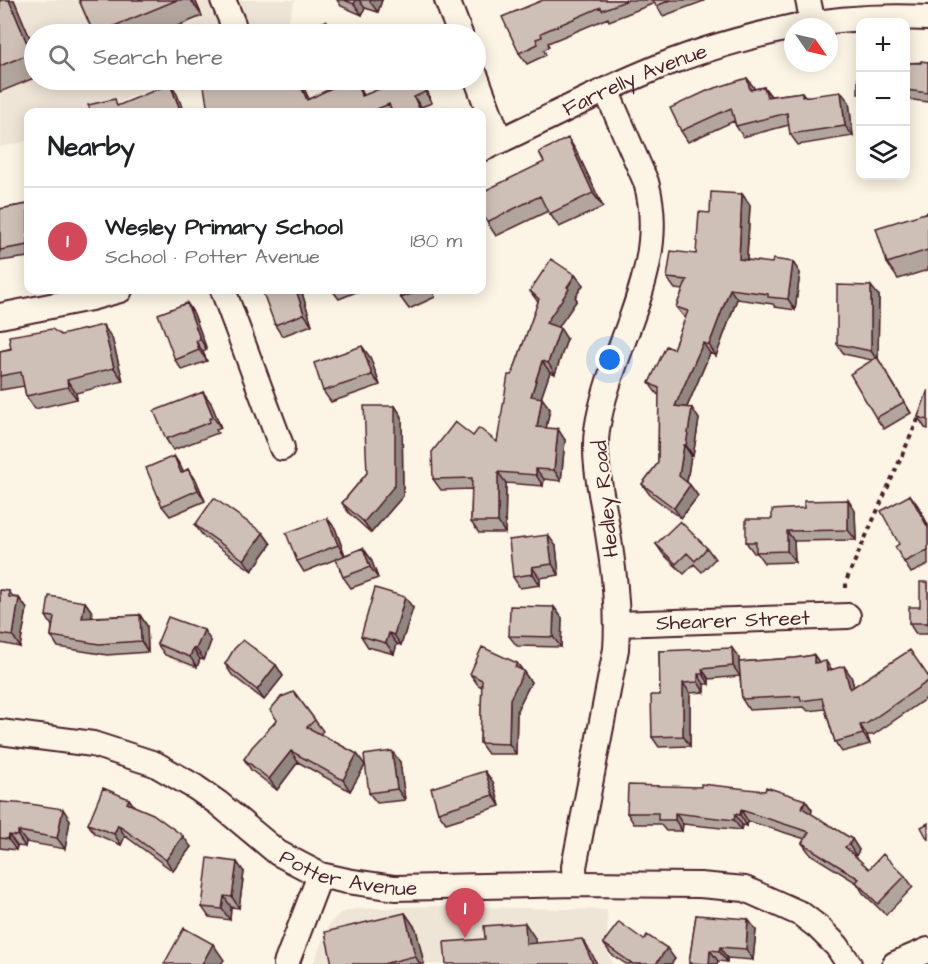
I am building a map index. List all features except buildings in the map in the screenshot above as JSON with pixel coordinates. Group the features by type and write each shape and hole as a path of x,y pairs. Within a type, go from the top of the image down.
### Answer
{"street":[{"path":"223,0 233,24"},
{"path":"447,0 456,24"},
{"name":"Farrelly Avenue","path":"838,18 928,18"},
{"name":"Farrelly Avenue","path":"491,145 606,90 680,58 784,25"},
{"path":"479,90 483,108"},
{"name":"Hedley Road","path":"575,884 574,867 616,648 618,624 609,538 598,469 597,433 606,393 646,272 653,229 650,195 646,182 606,90"},
{"path":"486,122 491,145"},
{"path":"0,316 106,294"},
{"path":"224,294 282,448"},
{"name":"Shearer Street","path":"618,624 848,616"},
{"name":"Potter Avenue","path":"0,732 93,744 155,765 195,787 218,803 278,853 320,875 395,888 575,884 700,885 745,889 801,914 837,946 849,964"},
{"path":"286,964 320,875"},
{"path":"895,964 928,950"}],"path":[{"path":"846,588 846,581 923,409"}],"shaded area":[{"path":"0,0 295,0 287,24 24,24 24,90 147,90 104,108 24,108 24,142 0,147"},
{"path":"433,906 607,910 608,953 613,964 313,964 329,924 340,913 355,909"}],"place":[{"name":"Wesley Primary School","path":"465,938"}]}
